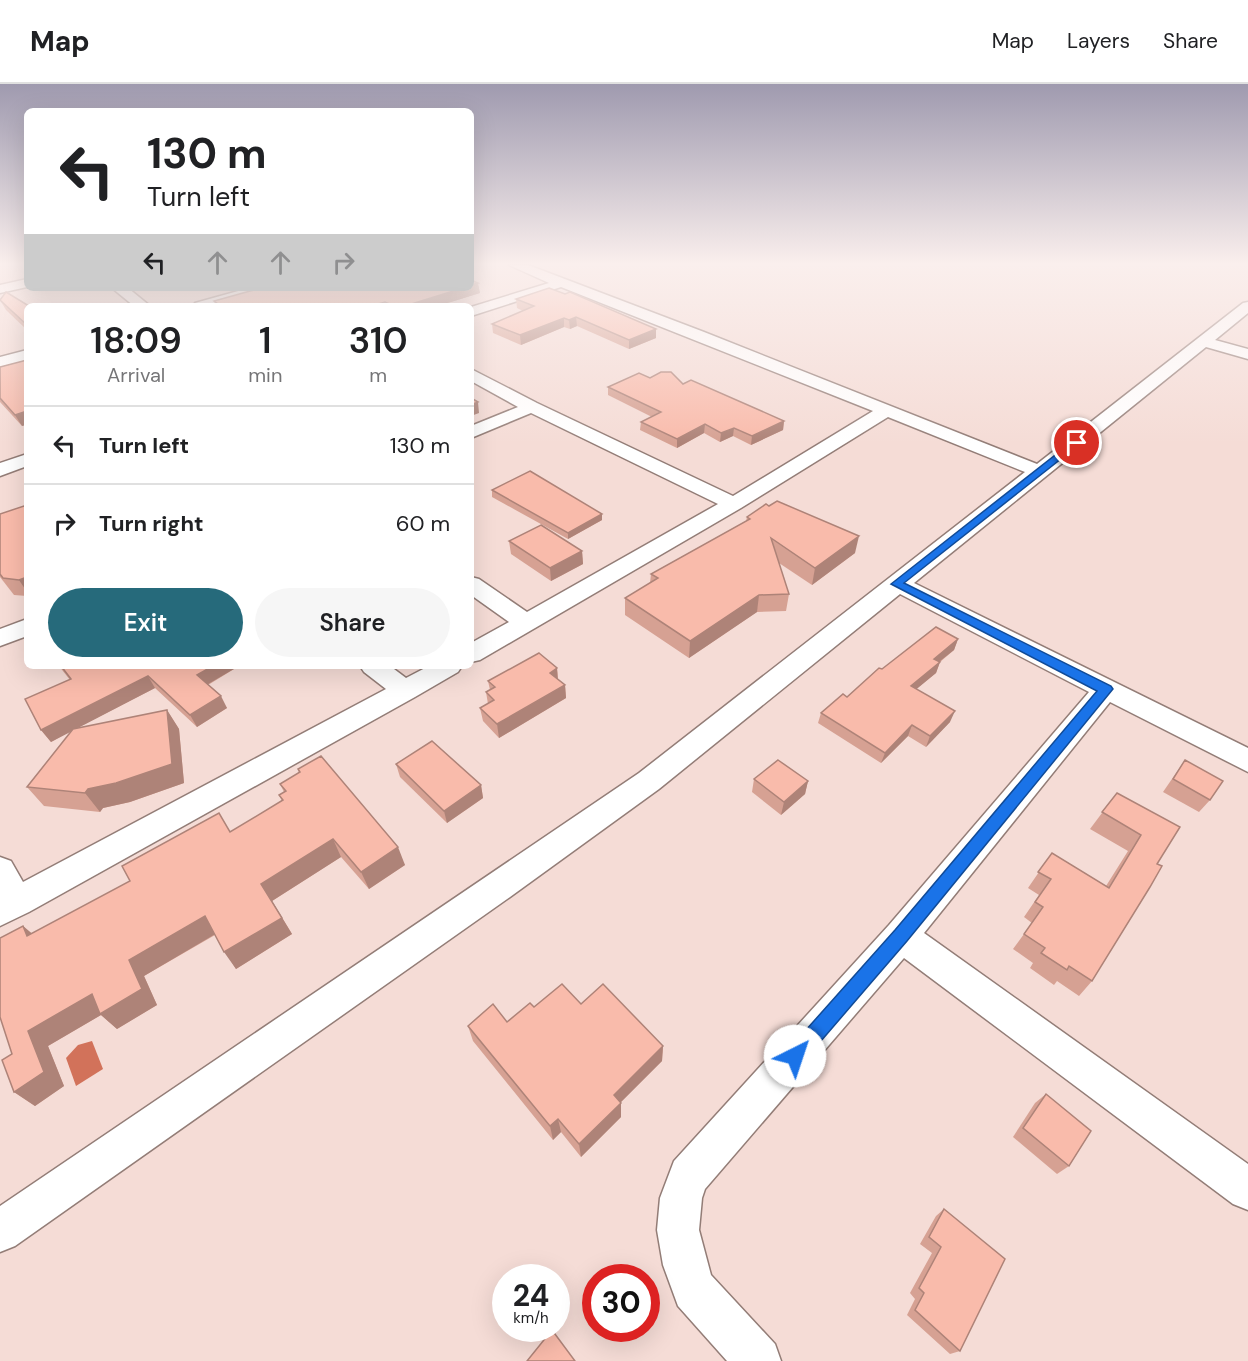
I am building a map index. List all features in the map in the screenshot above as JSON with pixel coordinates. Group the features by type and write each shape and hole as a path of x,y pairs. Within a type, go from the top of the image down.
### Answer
{"street":[{"path":"671,325 1041,472"},
{"path":"0,1231 649,781 1041,472 1224,325"},
{"path":"1202,341 1248,354"},
{"path":"0,362 24,356"},
{"path":"474,377 531,407 734,504"},
{"path":"474,432 531,407"},
{"path":"474,652 734,504 836,444 885,411"},
{"path":"0,470 24,461"},
{"path":"897,584 1248,761"},
{"path":"474,586 526,623"},
{"path":"0,638 24,628"},
{"path":"378,669 406,691"},
{"path":"0,871 8,906 444,669"},
{"path":"758,1361 694,1290 684,1265 678,1230 681,1198 689,1176 901,936 1106,689"},
{"path":"901,936 1248,1189"}],"shaded area":[{"path":"92,1041 103,1069 76,1086 66,1058 78,1045"}],"building":[{"path":"494,325 547,325 520,335"},
{"path":"593,325 646,325 656,329 629,340"},
{"path":"24,361 24,412 15,415 0,398 0,367"},
{"path":"661,372 671,372 683,384 691,380 784,421 752,436 734,428 721,433 705,424 677,439 641,422 661,412 608,387 639,373 650,378"},
{"path":"530,471 602,514 568,533 492,490"},
{"path":"777,501 859,536 815,568 771,538 789,594 759,595 690,641 625,598 658,578 651,574 750,519 747,517 766,504 769,506"},
{"path":"24,506 24,578 19,580 3,578 0,574 0,514"},
{"path":"541,525 582,551 550,568 509,541"},
{"path":"936,627 958,639 934,659 940,662 911,686 955,711 930,736 912,725 885,753 821,713 843,694 847,697 879,668 882,669"},
{"path":"539,653 557,668 550,673 565,685 497,724 480,708 494,700 486,692 495,687 488,681"},
{"path":"63,669 208,669 197,675 221,696 190,715 148,676 41,730 25,699 71,679"},
{"path":"167,710 172,764 116,783 88,789 85,793 27,787 73,729"},
{"path":"432,741 481,785 444,811 396,764"},
{"path":"321,756 398,847 361,872 333,839 261,884 282,918 224,952 205,916 129,960 142,989 100,1014 92,994 28,1031 44,1072 14,1092 2,1060 12,1054 0,1017 0,938 23,926 27,936 130,881 122,866 219,813 230,832 283,800 279,795 286,791 280,784 300,772 298,769"},
{"path":"778,760 808,781 784,802 754,779"},
{"path":"1185,760 1223,781 1210,800 1173,779"},
{"path":"1117,793 1180,827 1157,864 1162,866 1150,887 1092,981 1069,966 1067,970 1041,953 1045,948 1024,934 1043,907 1035,902 1051,879 1038,872 1052,853 1109,888 1141,835 1102,812"},
{"path":"562,984 581,1004 603,984 663,1046 614,1095 621,1103 579,1144 558,1119 550,1126 468,1026 493,1004 507,1022 530,1003 534,1007"},
{"path":"1046,1094 1091,1131 1069,1166 1023,1128"},
{"path":"944,1209 1005,1259 960,1351 915,1310 924,1293 919,1288 941,1247 929,1237"},
{"path":"542,1342 561,1342 575,1361 527,1361"}],"route":[{"path":"795,1056 901,936 1106,689 897,584 1077,443"}]}
